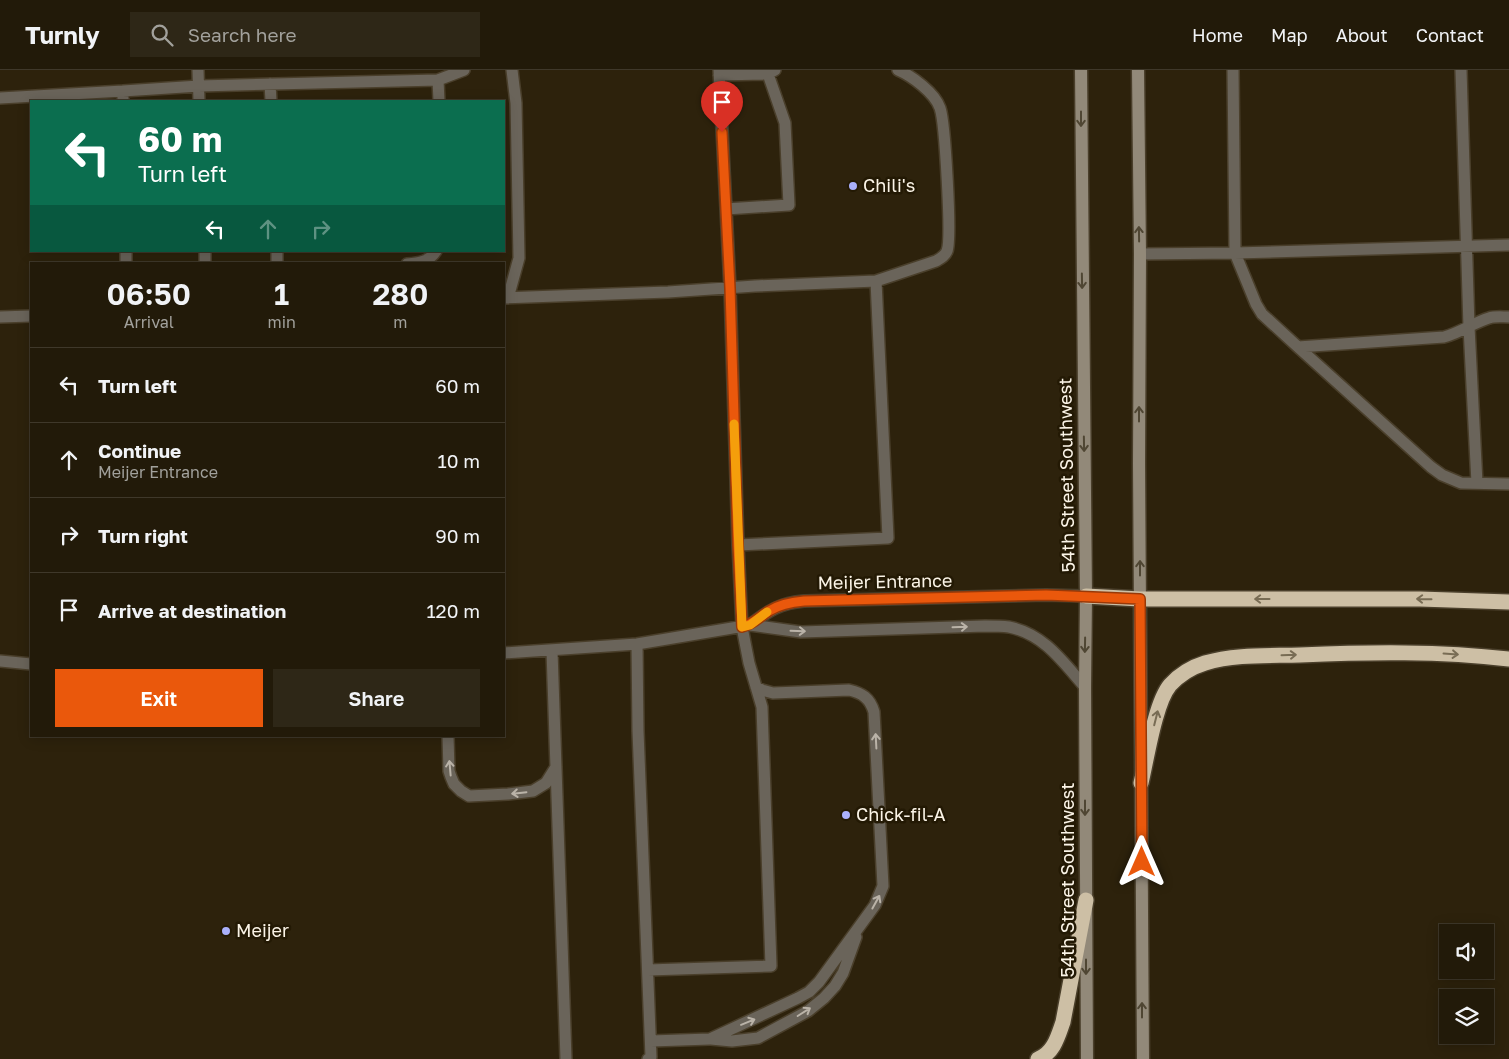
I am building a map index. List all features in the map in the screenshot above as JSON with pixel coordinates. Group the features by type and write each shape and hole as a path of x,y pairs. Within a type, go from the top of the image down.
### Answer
{"highway":[{"path":"1086,596 1140,599 1420,599 1509,602"},
{"path":"1141,783 1157,712 1169,686 1192,668 1224,659 1243,657 1370,652 1449,654 1509,659"},
{"path":"1038,1059 1044,1057 1050,1051 1058,1036 1086,900"}],"main road":[{"name":"54th Street Southwest","path":"1081,70 1086,596 1087,1059"},
{"path":"1138,70 1143,1059"}],"lane":[{"path":"198,70 199,100"},
{"path":"0,98 123,96 199,86 438,80 464,70"},
{"path":"512,70 516,103 520,258 506,298 876,281 943,257 948,249 949,227 944,126 940,108 935,98 925,88 898,70"},
{"path":"1232,70 1235,253 1262,314 1442,475 1461,483 1509,484"},
{"path":"1461,70 1469,327 1478,483"},
{"path":"648,970 771,966 762,707 756,687 746,626 738,545 730,288 719,72 771,72 785,123 789,205 726,209"},
{"path":"438,80 439,100"},
{"path":"270,84 271,100"},
{"path":"1140,254 1509,245"},
{"path":"423,262 432,257 435,252"},
{"path":"738,545 888,538 876,281"},
{"path":"0,317 30,316"},
{"path":"1298,347 1444,337 1455,334 1491,317 1509,316"},
{"name":"Meijer Entrance","path":"746,626 770,610 782,605 798,602 1036,595 1086,596"},
{"path":"505,653 636,644 746,626 801,632 985,626 1008,627 1032,635 1046,644 1085,687"},
{"path":"636,644 651,1041 651,1057 648,1059"},
{"path":"552,650 566,1059"},
{"path":"0,661 30,664"},
{"path":"710,1039 758,1018 809,992 819,982 875,905 883,886 874,712 872,705 860,692 849,690 772,693 756,687"},
{"path":"448,737 449,771 451,777 454,784 469,796 533,791 546,783 556,767"},
{"path":"651,1041 710,1039 732,1041 758,1038 808,1011 824,998 843,973 860,926"}],"slow traffic":[{"path":"734,424 742,627 750,625 767,612"}],"place":[{"name":"Chili's","path":"853,186"},
{"name":"Chick-fil-A","path":"846,815"},
{"name":"Meijer","path":"226,931"}],"route":[{"path":"722,132 730,288 742,627 750,625 770,610 792,602 804,601 1046,595 1140,599 1142,862"}]}
